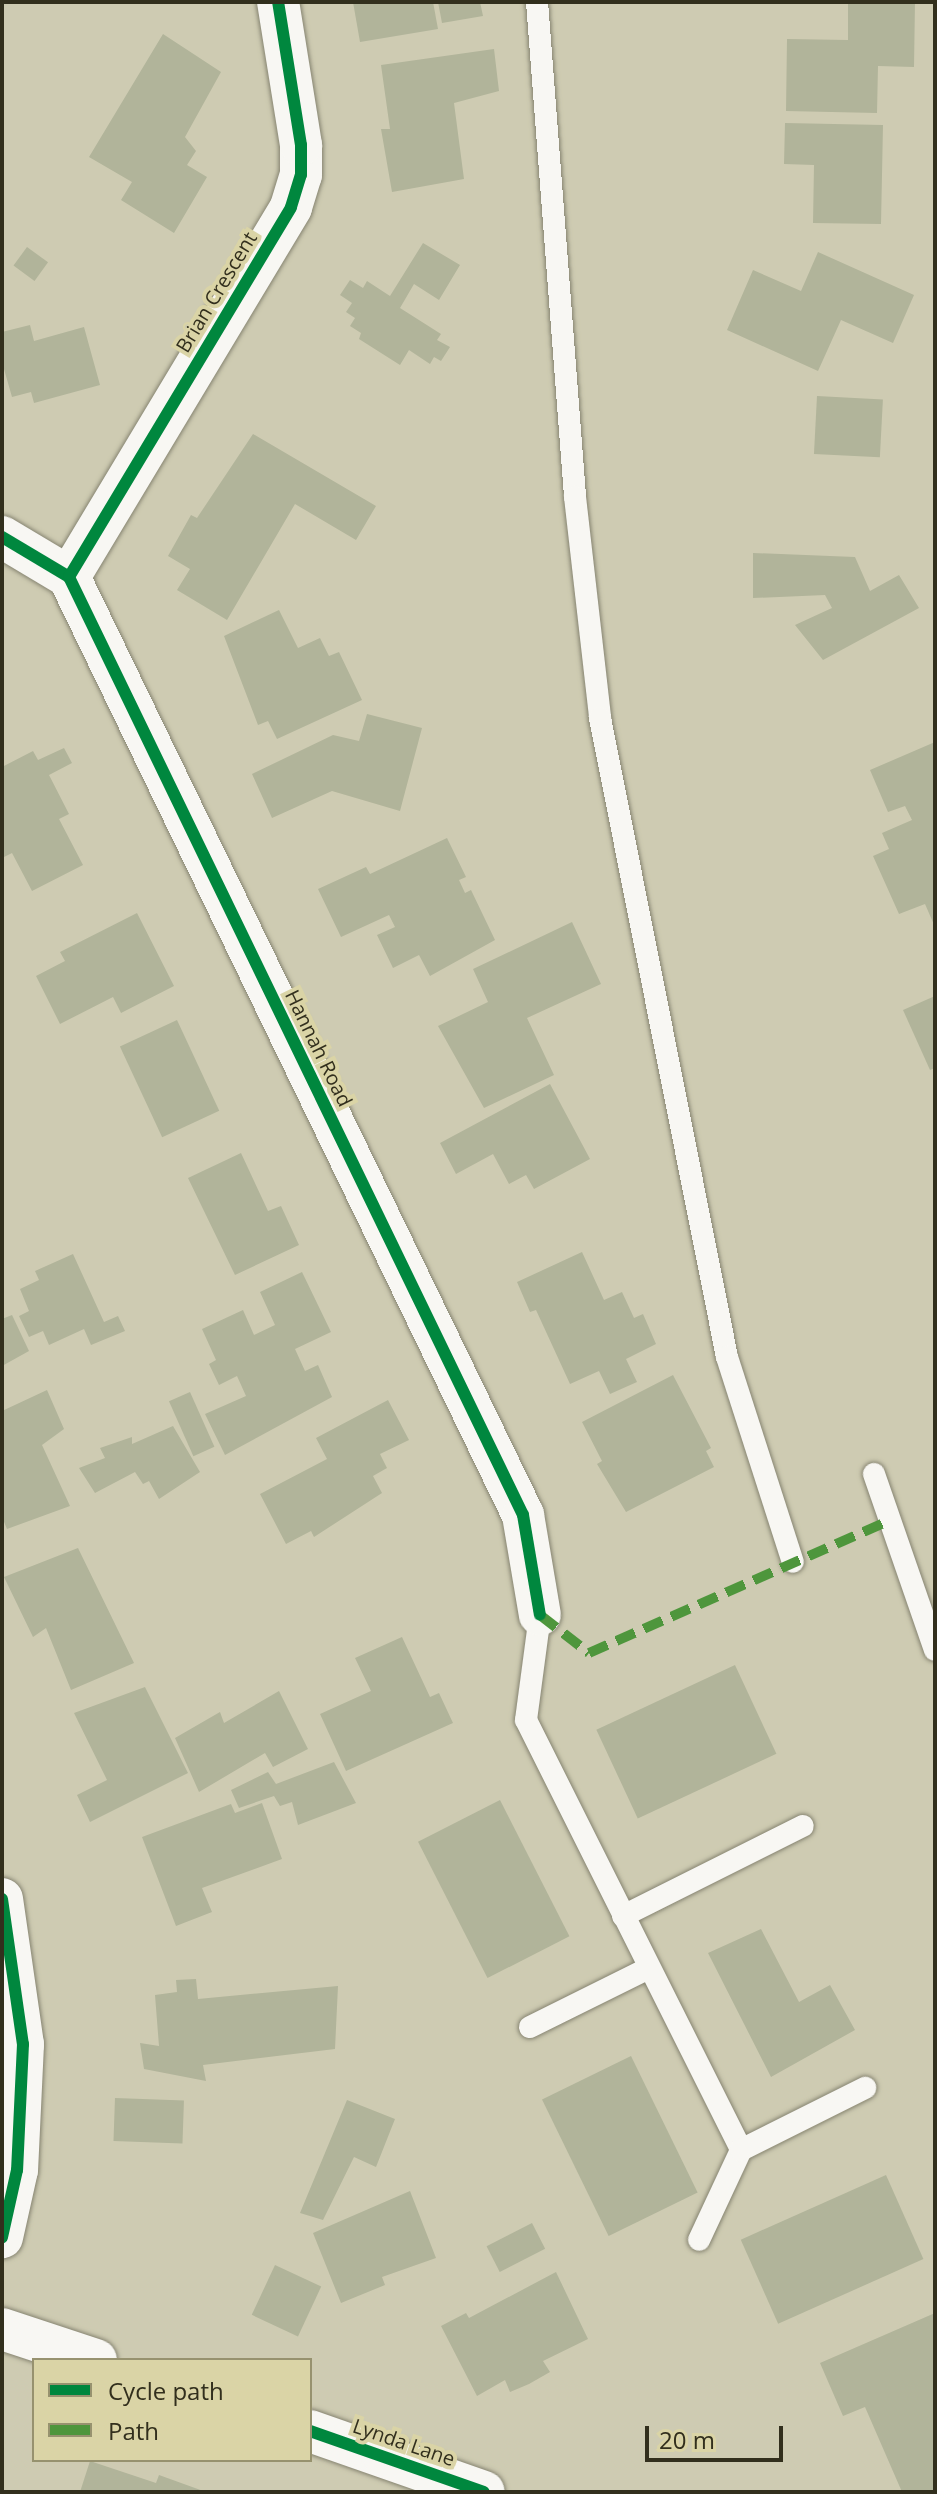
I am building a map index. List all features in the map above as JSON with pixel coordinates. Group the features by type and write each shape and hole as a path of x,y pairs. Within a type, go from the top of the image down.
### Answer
{"street":[{"name":"Brian Crescent","path":"69,577 291,207 301,175 301,145 278,2"},
{"path":"2,537 69,577"},
{"name":"Hannah Road","path":"69,577 523,1515 540,1615"},
{"path":"2,1899 23,2044 17,2170 2,2237"},
{"path":"2,2329 90,2358"},
{"name":"Lynda Lane","path":"312,2432 484,2492"}],"lane":[{"path":"537,2 575,497 600,718 727,1357 793,1562"},
{"path":"874,1474 935,1650"},
{"path":"540,1615 526,1720 741,2150"},
{"path":"623,1916 803,1826"},
{"path":"530,2027 649,1968"},
{"path":"699,2240 741,2150 865,2088"}],"building":[{"path":"353,2 433,2 438,29 360,42"},
{"path":"438,2 480,2 483,16 442,23"},
{"path":"848,2 915,2 914,67 878,66 877,113 786,111 787,39 848,40"},
{"path":"163,34 221,72 185,137 196,151 187,165 207,177 174,233 121,200 132,182 89,157"},
{"path":"494,49 499,91 454,103 464,179 392,192 381,129 390,129 381,65"},
{"path":"785,123 883,125 881,224 813,223 814,165 784,164"},
{"path":"423,243 460,265 439,300 414,284 400,308 441,334 437,340 450,347 441,361 434,357 430,364 409,350 400,365 359,339 361,333 350,326 355,318 346,312 352,303 340,295 350,280 363,288 367,281 390,296"},
{"path":"27,247 48,262 35,281 13,266"},
{"path":"818,252 914,295 893,343 841,320 818,371 727,330 753,270 801,291"},
{"path":"30,325 34,341 84,327 100,385 34,403 31,392 12,397 2,362 2,332"},
{"path":"817,396 883,399 880,457 814,454"},
{"path":"253,434 376,506 356,540 295,504 227,620 177,590 190,569 168,556 191,515 197,518"},
{"path":"753,553 855,557 870,591 899,575 919,608 823,660 795,625 832,608 825,595 753,598"},
{"path":"279,610 298,648 320,638 329,656 339,652 362,700 277,739 268,721 258,725 224,636"},
{"path":"367,714 422,728 400,811 332,791 272,818 252,774 333,735 359,741"},
{"path":"935,742 935,927 925,904 899,914 873,856 889,849 882,833 912,820 905,806 888,812 870,770"},
{"path":"64,748 72,763 49,775 69,814 59,819 83,865 32,891 12,853 2,858 2,767 33,751 38,760"},
{"path":"447,838 466,877 459,880 465,893 471,890 495,940 430,976 419,955 393,968 377,935 395,927 389,915 341,937 318,889 366,867 370,874"},
{"path":"137,913 174,986 121,1013 113,997 60,1024 36,976 65,961 60,952"},
{"path":"572,922 601,984 527,1018 554,1075 484,1108 438,1026 488,1002 473,969"},
{"path":"935,996 935,1068 930,1070 903,1010"},
{"path":"177,1020 219,1111 162,1137 120,1047"},
{"path":"550,1084 590,1159 534,1189 526,1175 509,1184 493,1154 456,1174 440,1143"},
{"path":"241,1153 268,1211 281,1206 299,1245 235,1275 188,1178"},
{"path":"582,1252 604,1300 622,1292 634,1318 643,1314 656,1344 626,1359 637,1382 610,1394 599,1371 570,1384 536,1310 530,1312 517,1282"},
{"path":"73,1254 104,1322 118,1316 125,1331 91,1345 84,1329 49,1345 43,1331 29,1337 19,1316 29,1311 20,1289 39,1280 35,1271"},
{"path":"302,1272 331,1332 295,1349 305,1371 318,1365 332,1397 225,1455 205,1414 246,1396 237,1376 219,1385 209,1364 216,1360 202,1329 243,1310 254,1335 275,1325 260,1292"},
{"path":"12,1315 29,1351 2,1366 2,1319"},
{"path":"673,1375 711,1448 706,1451 714,1467 626,1512 597,1464 602,1461 582,1422"},
{"path":"47,1390 64,1429 42,1445 70,1506 7,1529 2,1517 2,1411"},
{"path":"190,1392 214,1447 193,1456 169,1401"},
{"path":"388,1400 409,1440 380,1454 387,1468 373,1476 382,1493 314,1537 311,1531 286,1544 260,1494 327,1459 316,1438"},
{"path":"173,1426 200,1472 159,1499 149,1481 143,1484 135,1472 95,1493 79,1468 105,1458 100,1448 132,1437 132,1444"},
{"path":"78,1548 134,1663 71,1690 46,1628 33,1637 4,1577"},
{"path":"402,1637 430,1697 439,1693 453,1723 346,1771 320,1714 371,1691 355,1658"},
{"path":"735,1665 776,1754 638,1818 596,1730"},
{"path":"145,1687 188,1773 90,1822 77,1795 107,1780 74,1713"},
{"path":"279,1691 308,1749 273,1767 265,1753 199,1792 175,1738 220,1712 224,1723"},
{"path":"334,1762 356,1803 298,1825 292,1802 280,1806 274,1796 239,1808 231,1790 268,1772 276,1784"},
{"path":"500,1800 569,1936 487,1978 418,1842"},
{"path":"262,1803 282,1859 202,1888 212,1912 176,1926 142,1837 231,1804 235,1813"},
{"path":"761,1929 799,2002 830,1985 855,2030 771,2077 708,1953"},
{"path":"196,1979 198,1999 338,1986 335,2049 203,2065 206,2081 144,2069 140,2043 159,2046 155,1995 177,1992 176,1980"},
{"path":"631,2056 698,2193 609,2236 542,2099"},
{"path":"115,2098 184,2100 182,2143 113,2141"},
{"path":"347,2100 395,2119 376,2167 354,2157 323,2220 300,2213"},
{"path":"886,2175 923,2259 778,2324 741,2240"},
{"path":"410,2191 436,2258 382,2277 385,2285 341,2303 313,2233"},
{"path":"532,2223 545,2249 500,2272 487,2246"},
{"path":"275,2265 321,2287 298,2336 252,2315"},
{"path":"556,2272 588,2339 543,2361 550,2372 529,2384 510,2392 505,2380 477,2396 441,2326 466,2313 469,2318"},
{"path":"935,2313 935,2492 902,2492 865,2407 843,2416 820,2363"},
{"path":"90,2462 93,2462 156,2483 159,2475 206,2492 80,2492"}],"marked path":[{"path":"540,1615 589,1653 890,1520"}],"cycle path":[{"path":"69,577 291,207 301,175 301,145 278,2"},
{"path":"2,537 69,577 523,1515 540,1615"},
{"path":"2,1899 23,2044 17,2170 2,2237"},
{"path":"312,2432 484,2492"}]}
